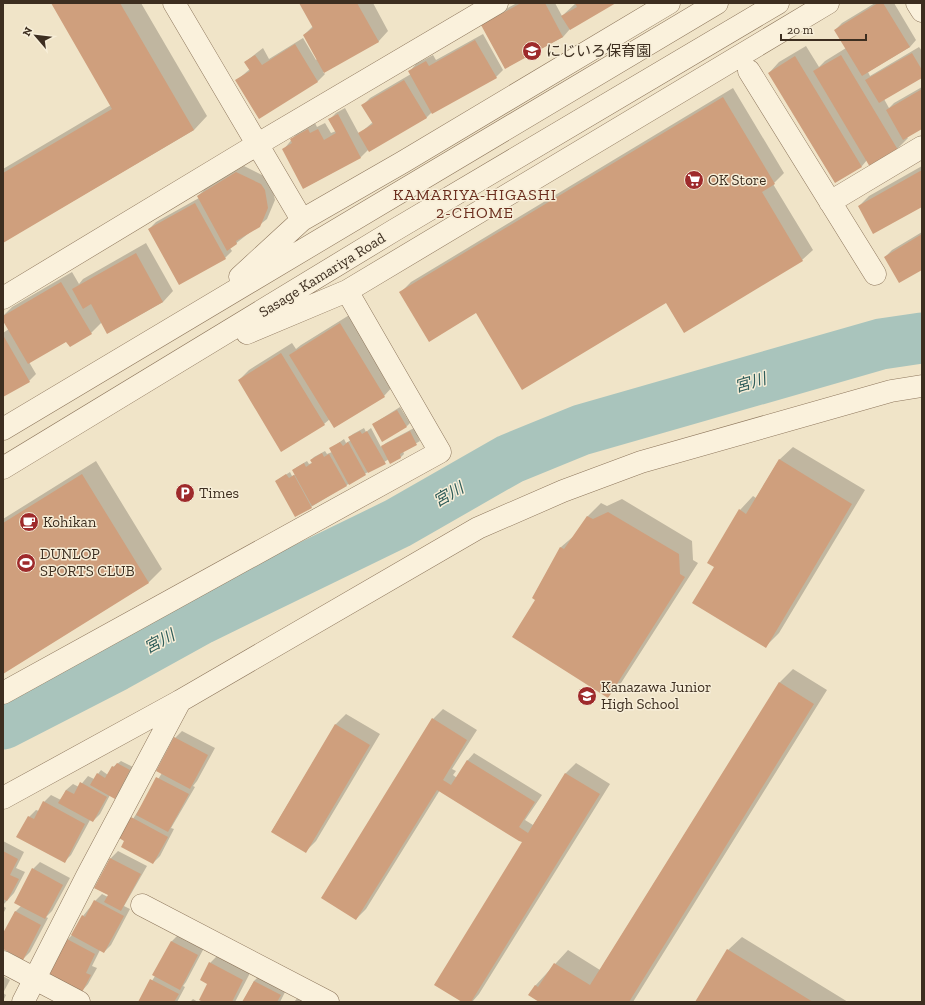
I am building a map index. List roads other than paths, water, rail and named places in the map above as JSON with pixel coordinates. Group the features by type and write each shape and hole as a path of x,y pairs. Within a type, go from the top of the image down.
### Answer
{"street":[{"path":"174,3 302,220"},
{"path":"3,298 258,144 497,3"},
{"path":"207,307 302,220 403,162 669,3"},
{"name":"Sasage Kamariya Road","path":"3,429 717,3"},
{"name":"Sasage Kamariya Road","path":"3,468 393,231 778,3"},
{"path":"184,359 347,291 828,3"},
{"path":"917,3 922,11"},
{"path":"749,71 875,274"},
{"path":"830,202 922,147"},
{"path":"3,693 440,452 347,291"},
{"path":"3,798 180,701 478,528 563,491 641,462 891,390 922,386"},
{"path":"23,1002 87,876 180,701"},
{"path":"142,905 328,1002"},
{"path":"3,962 79,1002"}],"waterway":[{"name":"宮川","path":"3,724 116,666 201,619 398,523 510,459 581,430 881,344 922,338"}],"place":[{"name":"にじいろ保育園","path":"532,51"},
{"name":"OK Store","path":"694,180"},
{"name":"Times","path":"185,493"},
{"name":"Kohikan","path":"29,522"},
{"name":"DUNLOP SPORTS CLUB","path":"26,563"},
{"name":"Kanazawa Junior High School","path":"587,696"}],"district":[{"name":"KAMARIYA-HIGASHI 2-CHOME","path":"475,203"}]}
